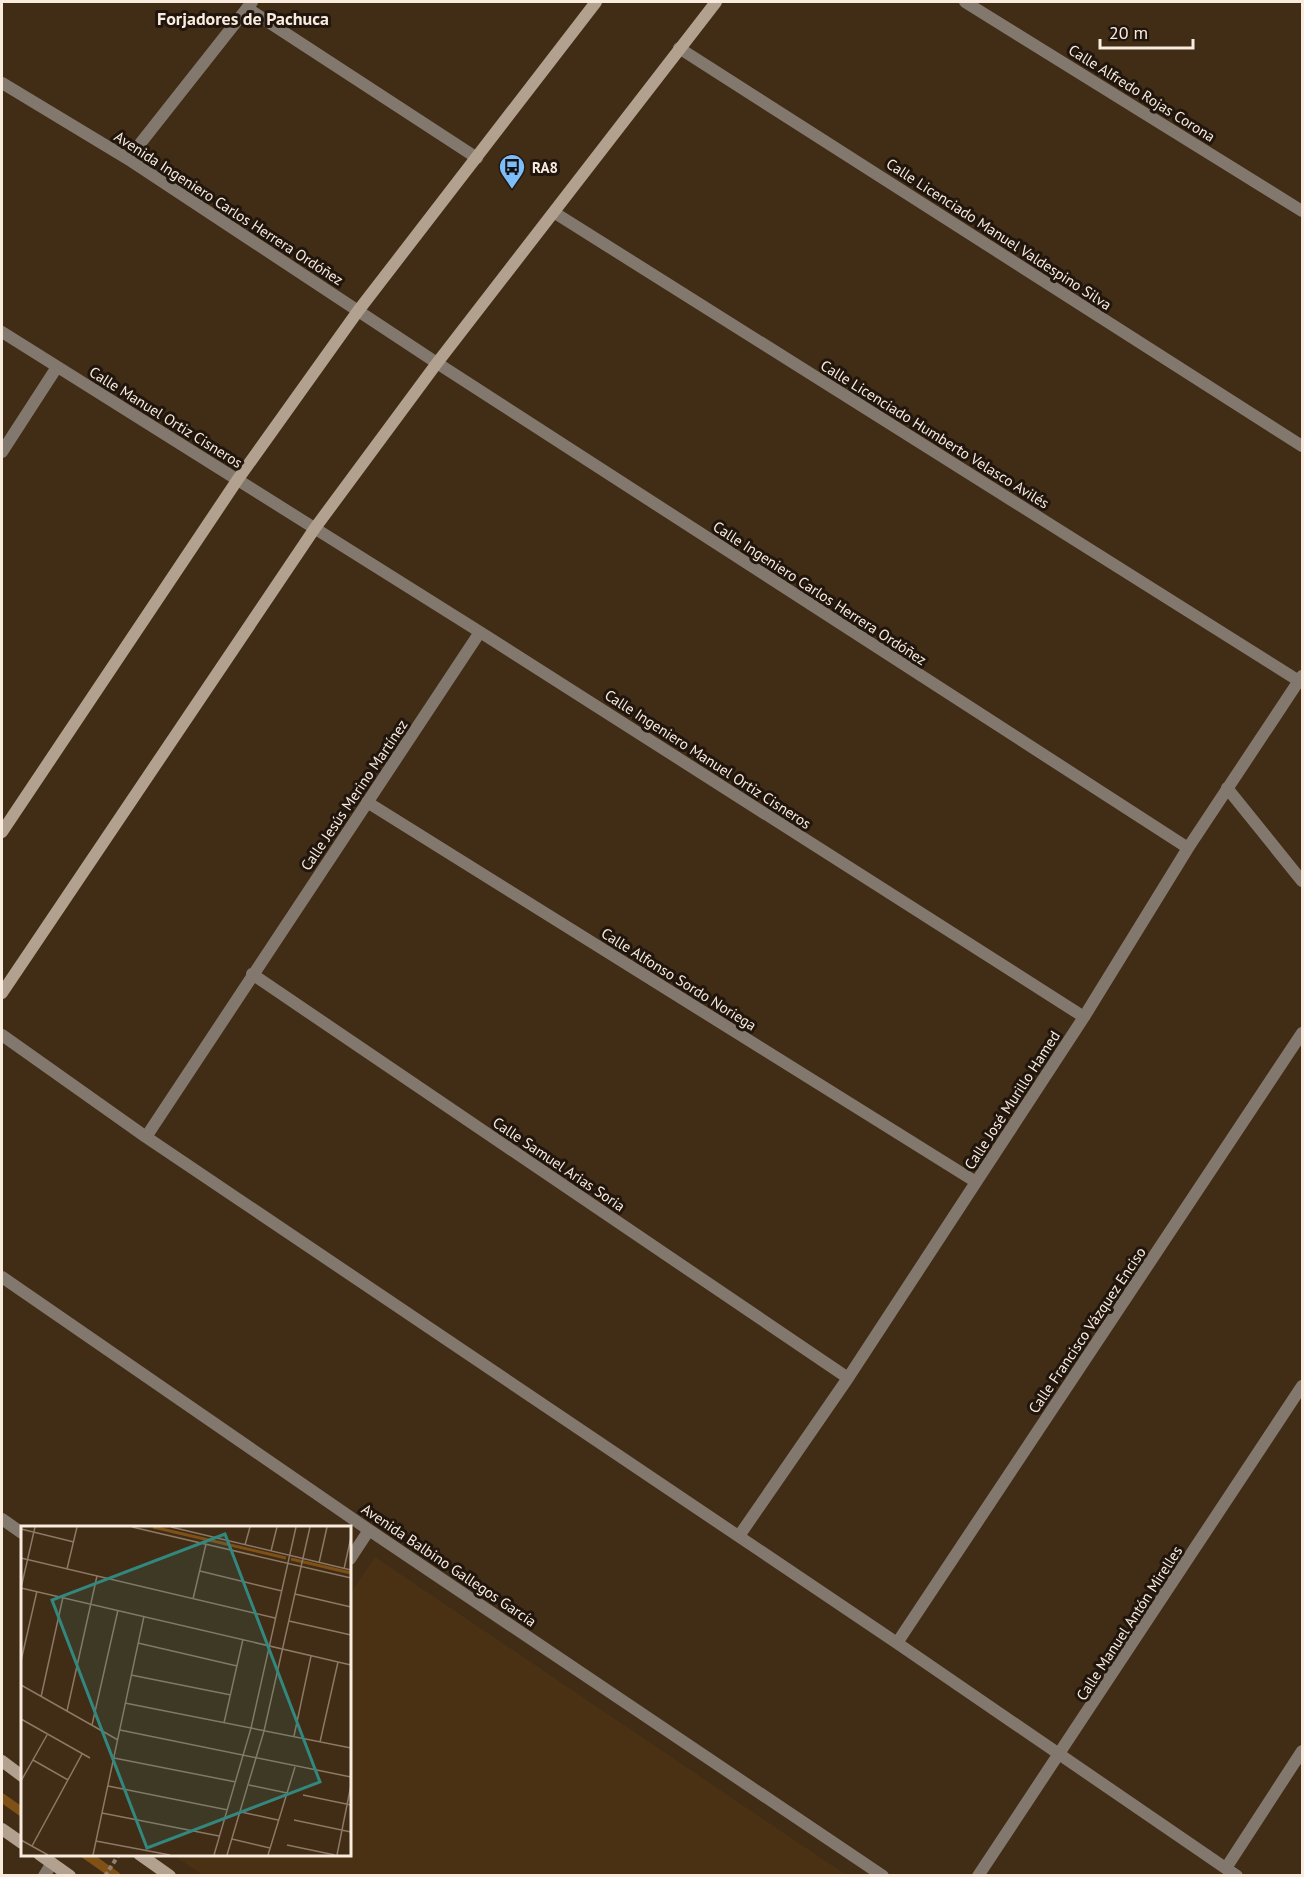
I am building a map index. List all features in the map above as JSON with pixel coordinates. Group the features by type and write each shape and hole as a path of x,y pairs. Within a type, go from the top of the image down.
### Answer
{"street":[{"path":"2,832 238,479 358,311 596,2"},
{"path":"2,993 315,528 437,363 716,2"},
{"name":"Calle Alfredo Rojas Corona","path":"965,2 1302,211"},
{"path":"128,159 249,5 477,158"},
{"name":"Calle Licenciado Manuel Valdespino Silva","path":"680,48 1302,446"},
{"name":"Avenida Ingeniero Carlos Herrera Ordóñez","path":"2,83 128,159 437,363"},
{"name":"Calle Licenciado Humberto Velasco Avilés","path":"555,213 1301,678"},
{"name":"Calle Manuel Ortiz Cisneros","path":"2,333 315,528"},
{"name":"Calle Ingeniero Carlos Herrera Ordóñez","path":"437,363 1188,848"},
{"path":"2,452 57,367"},
{"name":"Calle Ingeniero Manuel Ortiz Cisneros","path":"315,528 1084,1017"},
{"name":"Calle Jesús Merino Martínez","path":"146,1137 480,632"},
{"name":"Calle José Murillo Hamed","path":"739,1536 848,1378 1084,1017 1188,848 1301,678"},
{"path":"1227,788 1302,881"},
{"name":"Calle Alfonso Sordo Noriega","path":"367,802 976,1182"},
{"name":"Calle Samuel Arias Soria","path":"252,974 848,1378"},
{"name":"Calle Francisco Vázquez Enciso","path":"897,1643 1302,1033"},
{"path":"2,1035 146,1137 1237,1875"},
{"name":"Avenida Balbino Gallegos García","path":"2,1277 369,1530 883,1875"},
{"name":"Calle Manuel Antón Mirelles","path":"978,1875 1061,1754 1302,1386"},
{"path":"2,1519 21,1532"},
{"path":"351,1557 369,1530"},
{"path":"1226,1868 1302,1751"},
{"path":"2,1761 21,1775"},
{"path":"2,1828 21,1842"},
{"path":"42,1856 70,1875"},
{"path":"143,1856 170,1875"},
{"path":"44,1875 52,1863"}],"path":[{"path":"105,1875 114,1861"}],"shaded area":[{"path":"375,1557 846,1875 203,1875 174,1856 351,1856 351,1593"}],"waterway":[{"path":"2,1798 21,1811"},
{"path":"88,1856 116,1876"}],"place":[{"name":"RA8","path":"512,190"}],"district":[{"name":"Forjadores de Pachuca","path":"243,18"}]}
